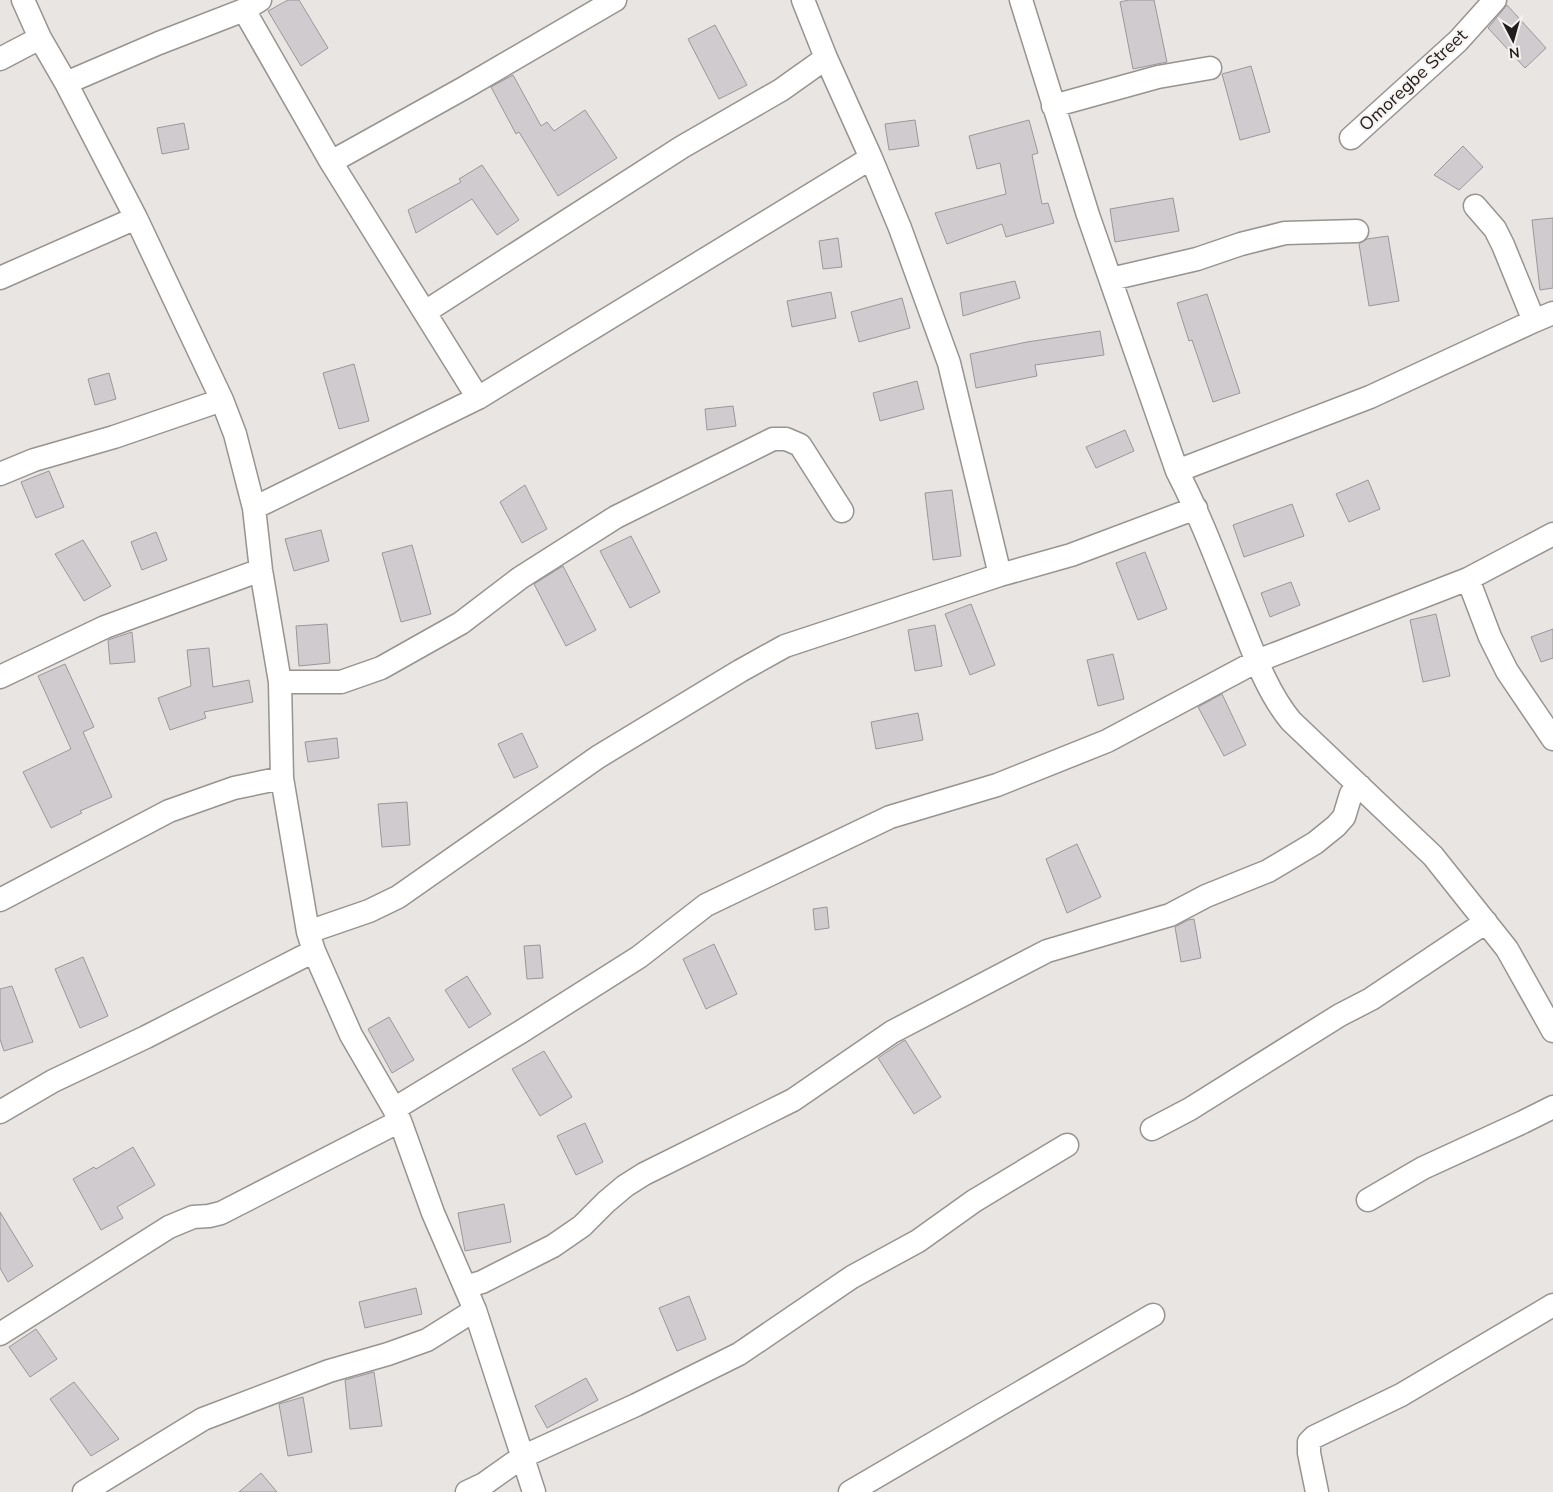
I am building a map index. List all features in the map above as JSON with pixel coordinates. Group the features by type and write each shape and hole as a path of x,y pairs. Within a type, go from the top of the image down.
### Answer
{"street":[{"path":"23,0 40,38 66,83 136,218 222,400 235,434 254,508 261,570 280,682 282,778 311,941 351,1035 397,1115 433,1213 475,1310 534,1492"},
{"path":"331,162 464,88 615,0"},
{"path":"803,0 826,58 900,228 949,363 1000,575"},
{"path":"1021,0 1088,215 1177,471 1196,508 1257,661 1287,716 1433,856 1507,948 1553,1031"},
{"name":"Omoregbe Street","path":"1351,138 1458,41 1495,0"},
{"path":"66,83 252,5 331,162 478,398"},
{"path":"0,60 40,38"},
{"path":"425,312 682,147 781,90 826,58"},
{"path":"1053,106 1158,77 1210,68"},
{"path":"254,508 478,398 871,158"},
{"path":"1177,471 1370,397 1544,317 1495,229 1475,206"},
{"path":"0,278 136,218"},
{"path":"1111,280 1198,260 1241,244 1285,233 1357,231"},
{"path":"0,474 34,460 114,437 222,400"},
{"path":"280,682 342,682 381,668 461,622 520,578 616,517 773,439 786,439 800,445 842,511"},
{"path":"0,1112 53,1081 146,1037 311,941 398,897 598,757 785,646 1000,575 1071,555 1196,508"},
{"path":"0,1334 169,1227 193,1217 221,1213 397,1115 519,1033 639,957 706,905 890,816 996,785 1106,741 1257,661 1468,579 1553,534"},
{"path":"0,677 105,627 261,570"},
{"path":"1468,579 1490,637 1507,671 1553,739"},
{"path":"0,900 169,810 234,788 282,778"},
{"path":"465,1287 482,1282 553,1246 582,1226 619,1191 644,1174 793,1100 892,1032 1047,951 1170,915 1206,896 1268,871 1315,843 1336,826 1344,817 1351,794 1360,786"},
{"path":"1152,1129 1190,1109 1340,1015 1371,999 1486,922"},
{"path":"1368,1200 1423,1168 1553,1107"},
{"path":"467,1492 484,1484 522,1457 636,1405 739,1354 852,1277 918,1241 974,1201 1067,1145"},
{"path":"1317,1492 1309,1442 1314,1437 1401,1395 1553,1305"},
{"path":"84,1492 203,1419 329,1371 388,1354 426,1340 475,1310"},
{"path":"850,1492 1153,1315"}],"building":[{"path":"288,0 299,0 328,48 301,66 268,11"},
{"path":"1154,0 1167,62 1133,69 1120,2"},
{"path":"1507,5 1546,48 1525,68 1488,28"},
{"path":"715,25 747,85 719,99 688,39"},
{"path":"1251,66 1270,132 1240,140 1222,74"},
{"path":"513,75 541,126 547,122 554,131 585,110 617,158 558,196 519,132 516,134 491,87"},
{"path":"915,120 919,146 889,150 885,124"},
{"path":"1029,120 1038,153 1032,155 1042,204 1048,203 1054,223 1006,237 1002,224 947,244 935,213 1006,194 1000,163 977,169 969,136"},
{"path":"184,123 189,149 162,154 157,128"},
{"path":"1463,146 1483,167 1459,190 1434,175"},
{"path":"482,165 519,220 497,235 472,199 416,233 408,210 461,182 459,179"},
{"path":"1173,198 1179,231 1115,242 1110,209"},
{"path":"1553,218 1553,288 1540,290 1532,220"},
{"path":"1388,236 1399,301 1369,306 1359,244 1367,239"},
{"path":"838,238 842,267 823,269 819,241"},
{"path":"1015,281 1020,298 963,316 960,293"},
{"path":"831,292 836,318 792,327 787,301"},
{"path":"1207,294 1240,393 1213,402 1192,340 1189,341 1177,303"},
{"path":"902,298 910,328 859,342 851,312"},
{"path":"1100,331 1104,355 1035,365 1037,376 976,388 970,354 1027,342"},
{"path":"354,364 369,421 339,429 323,373"},
{"path":"109,373 116,399 95,405 88,379"},
{"path":"917,381 924,409 880,421 873,393"},
{"path":"733,406 736,426 707,430 705,409"},
{"path":"1125,430 1134,451 1096,468 1086,447"},
{"path":"49,471 64,507 36,518 21,482"},
{"path":"1368,480 1380,509 1349,522 1336,494"},
{"path":"525,485 547,529 522,543 500,502"},
{"path":"952,490 961,556 933,560 925,493"},
{"path":"1292,504 1304,536 1244,557 1233,525"},
{"path":"321,530 329,561 294,571 285,539"},
{"path":"156,532 167,560 142,570 131,542"},
{"path":"631,536 660,592 630,608 600,551"},
{"path":"83,540 111,586 84,601 55,554"},
{"path":"412,545 431,614 401,622 382,553"},
{"path":"1145,552 1167,609 1138,620 1116,563"},
{"path":"563,566 596,630 566,646 534,584"},
{"path":"1291,582 1300,605 1270,617 1261,593"},
{"path":"971,604 995,665 970,675 945,614"},
{"path":"1436,614 1450,676 1423,682 1410,620"},
{"path":"327,624 330,663 299,666 296,626"},
{"path":"935,625 942,666 915,671 908,630"},
{"path":"1553,629 1553,658 1541,662 1531,637"},
{"path":"132,632 135,662 110,664 108,640"},
{"path":"209,648 213,687 249,680 253,702 204,712 206,718 170,730 158,698 191,686 187,650"},
{"path":"1113,654 1124,699 1098,706 1087,660"},
{"path":"65,664 94,727 83,732 112,797 80,811 82,813 51,828 23,772 71,749 38,676"},
{"path":"1222,694 1246,745 1224,756 1198,707"},
{"path":"918,713 923,740 876,749 871,722"},
{"path":"522,733 538,767 514,778 498,744"},
{"path":"337,738 339,758 308,762 305,742"},
{"path":"407,802 410,845 382,847 378,804"},
{"path":"1077,844 1101,897 1067,913 1046,859"},
{"path":"827,907 829,928 815,930 813,909"},
{"path":"1194,919 1201,958 1181,962 1175,927"},
{"path":"714,944 737,994 706,1009 683,959"},
{"path":"540,945 543,978 527,979 524,946"},
{"path":"83,957 108,1016 80,1028 55,969"},
{"path":"467,976 491,1014 469,1028 445,990"},
{"path":"12,986 33,1042 4,1051 0,1039 0,989"},
{"path":"389,1017 414,1060 392,1073 368,1029"},
{"path":"905,1040 941,1097 914,1114 878,1058"},
{"path":"544,1051 572,1097 540,1116 512,1069"},
{"path":"585,1123 603,1162 576,1175 557,1136"},
{"path":"133,1147 155,1185 117,1207 123,1218 101,1230 73,1179 94,1167 96,1169"},
{"path":"504,1204 511,1242 465,1251 458,1213"},
{"path":"0,1212 33,1266 8,1282 0,1268"},
{"path":"416,1288 422,1314 365,1328 359,1302"},
{"path":"689,1296 706,1339 677,1351 659,1308"},
{"path":"36,1329 57,1359 30,1377 9,1347"},
{"path":"374,1372 382,1426 350,1429 345,1380"},
{"path":"586,1378 598,1400 547,1428 535,1406"},
{"path":"74,1382 119,1439 91,1456 50,1399"},
{"path":"303,1397 312,1452 288,1456 279,1404"},
{"path":"261,1473 277,1492 239,1492"}]}
